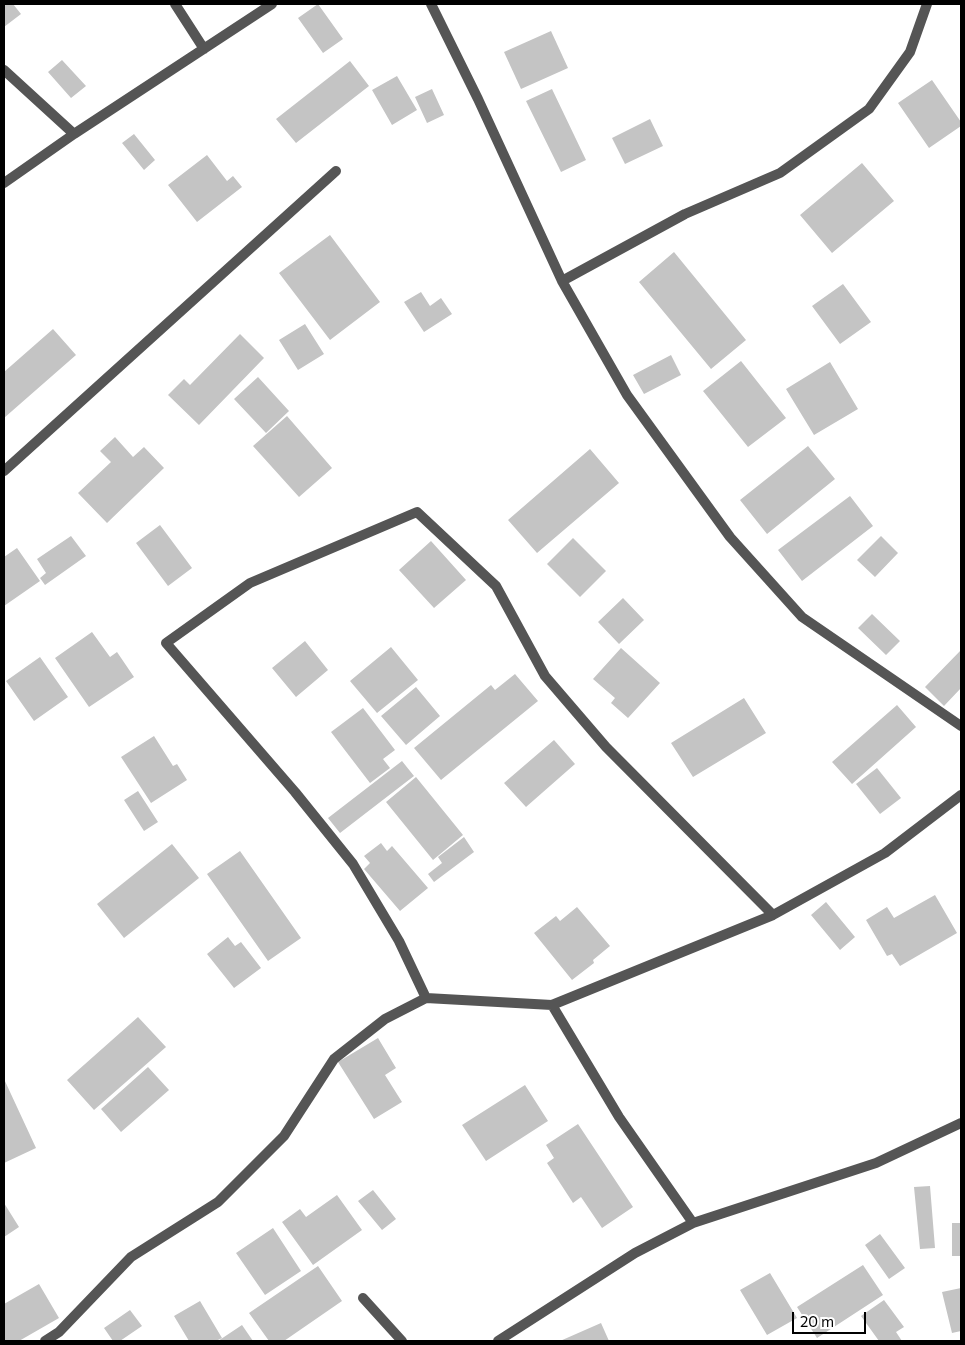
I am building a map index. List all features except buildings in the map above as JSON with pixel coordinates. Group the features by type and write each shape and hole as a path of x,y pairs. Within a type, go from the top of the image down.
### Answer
{"street":[{"path":"175,4 204,49"},
{"path":"4,183 74,134 272,4"},
{"path":"431,4 478,99 562,281 627,395 730,537 802,617 961,726"},
{"path":"562,281 685,214 780,173 869,109 910,52 927,4"},
{"path":"4,70 74,134"},
{"path":"4,471 336,171"},
{"path":"426,998 399,941 353,864 295,792 166,644 250,583 417,512 496,586 545,676 606,747 773,915"},
{"path":"45,1341 59,1332 130,1258 218,1202 284,1136 334,1059 385,1019 426,998 552,1005 773,915 885,853 961,795"},
{"path":"552,1005 620,1117 693,1223"},
{"path":"498,1341 635,1253 693,1223 876,1163 961,1123"},
{"path":"363,1298 402,1341"}]}
